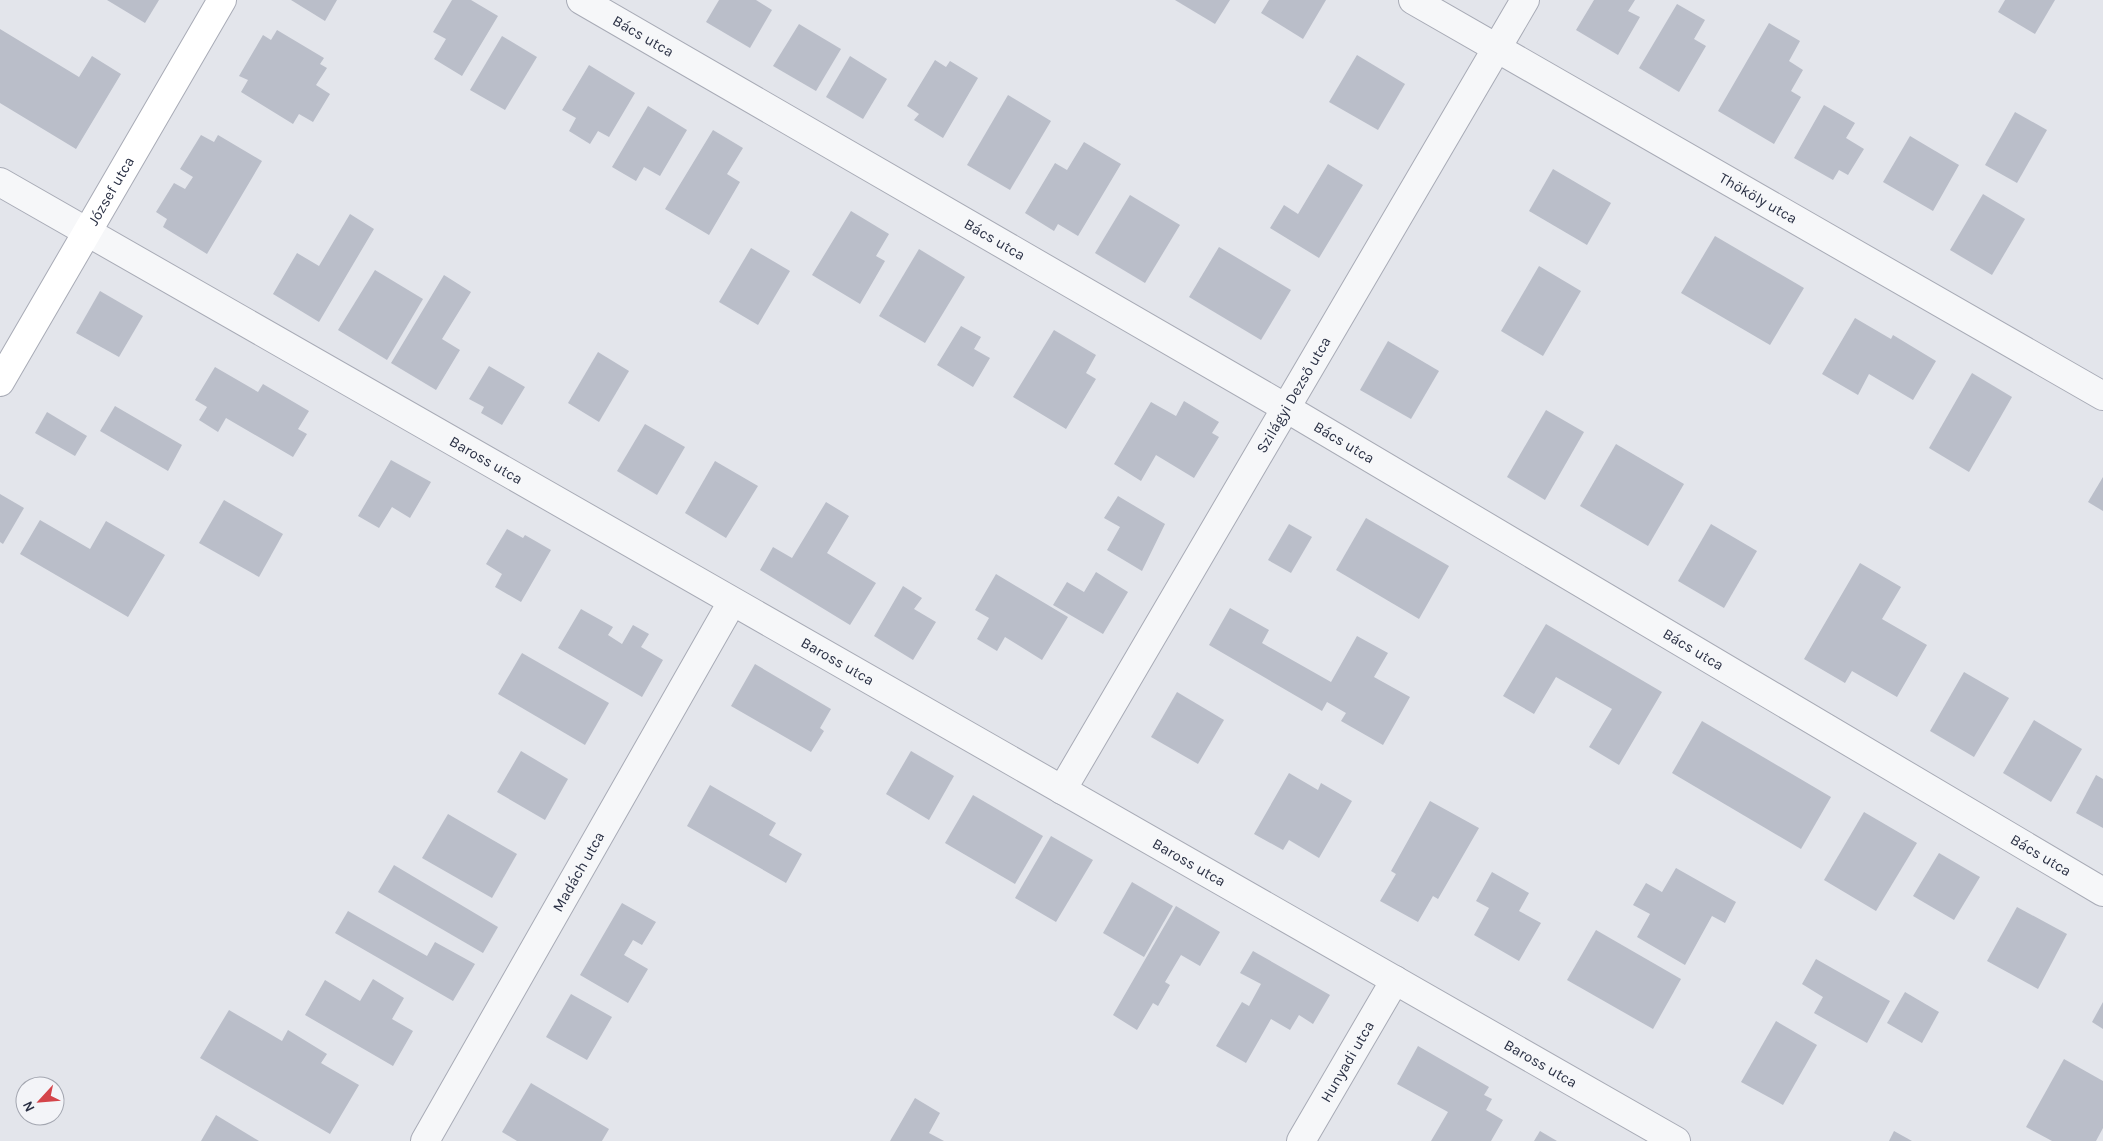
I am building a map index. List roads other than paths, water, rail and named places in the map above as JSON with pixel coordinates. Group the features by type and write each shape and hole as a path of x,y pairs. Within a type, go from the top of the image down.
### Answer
{"street":[{"name":"József utca","path":"0,382 222,0"},
{"name":"Bács utca","path":"581,0 1286,408 2103,892"},
{"name":"Thököly utca","path":"1413,0 2103,396"},
{"name":"Szilágyi Dezső utca","path":"1062,790 1525,0"},
{"name":"Baross utca","path":"0,182 86,233 1676,1141"},
{"name":"Madách utca","path":"425,1141 732,602"},
{"name":"Hunyadi utca","path":"1301,1141 1395,980"}]}
